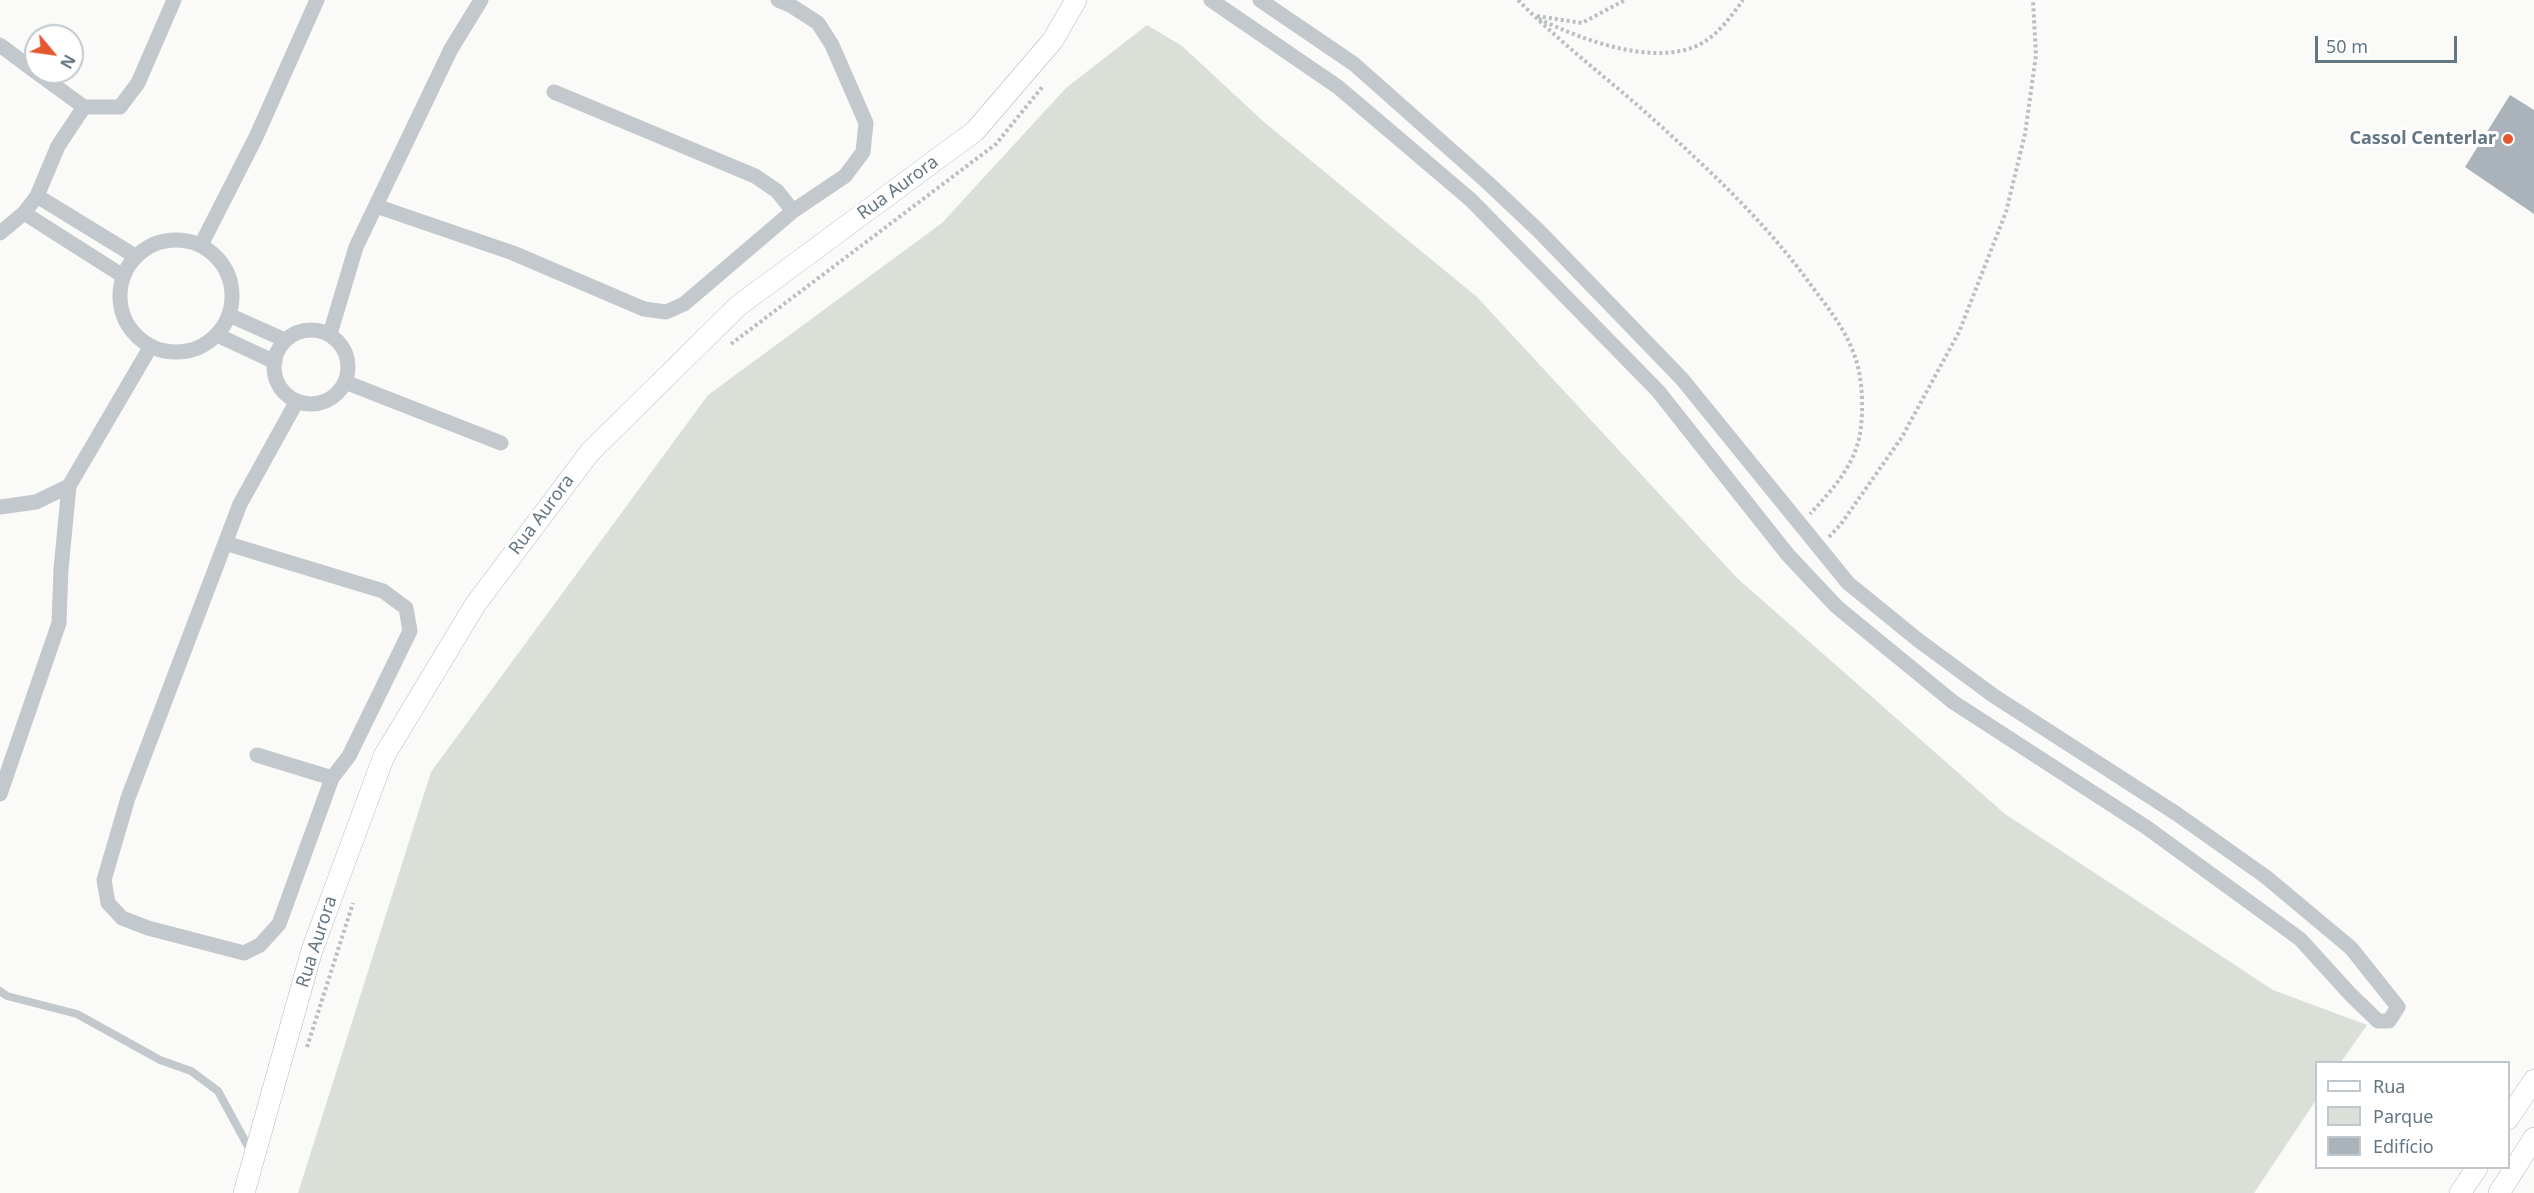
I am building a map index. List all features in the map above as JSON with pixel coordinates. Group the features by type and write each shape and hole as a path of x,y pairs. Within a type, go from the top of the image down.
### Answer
{"street":[{"path":"52,84 84,107 120,107 138,83 174,0"},
{"path":"201,245 256,137 317,0"},
{"path":"330,334 356,247 451,48 481,0"},
{"path":"376,206 513,254 644,309 666,312 684,304 794,211 845,176 862,152 866,123 832,45 818,23 778,0"},
{"name":"Rua Aurora","path":"243,1193 255,1159 312,950 384,756 475,605 590,452 738,306 975,130 1053,40 1076,0"},
{"path":"1211,0 1338,87 1471,200 1658,391 1788,555 1837,607 1953,702 2146,827 2300,939 2378,1021 2389,1021 2398,1006 2351,948 2283,891 2186,821 1994,696 1848,583 1818,549 1682,379 1539,231 1353,64 1260,0"},
{"path":"0,45 24,63"},
{"path":"554,92 755,176 777,191 794,211"},
{"path":"0,233 24,213 37,196 58,146 84,107"},
{"path":"37,196 135,256"},
{"path":"24,213 123,276"},
{"path":"178,239 201,245 219,259 226,269 232,291 229,315 217,335 197,348 186,351 162,351 133,332 122,311 120,300 123,276 135,256 155,243 178,239"},
{"path":"229,315 285,340"},
{"path":"318,330 330,334 344,350 348,371 345,382 330,399 319,403 297,401 286,394 279,385 274,362 278,350 285,340 295,333 318,330"},
{"path":"217,335 274,362"},
{"path":"0,794 59,623 61,569 69,486 152,346"},
{"path":"345,382 501,442"},
{"path":"225,543 383,591 406,608 410,631 349,756 332,778 279,924 260,945 244,953 148,928 122,918 108,903 104,880 128,798 225,543 240,504 297,401"},
{"path":"0,507 36,502 69,486"},
{"path":"257,755 332,778"},
{"path":"2510,1116 2534,1080"},
{"path":"2499,1193 2534,1138"},
{"path":"2460,1193 2476,1169"}],"lane":[{"path":"0,990 7,996 77,1014 160,1060 191,1071 218,1091 255,1159"}],"path":[{"path":"1518,0 1533,16 1643,110 1753,213 1799,269 1841,327 1853,351 1862,397 1860,436 1842,479 1800,526"},
{"path":"1533,16 1582,23 1625,0"},
{"path":"1533,16 1581,37 1625,49 1667,54 1695,47 1715,34 1743,0"},
{"path":"1818,549 1841,524 1902,437 1959,332 2002,223 2025,134 2036,55 2033,0"},
{"path":"728,346 996,144 1044,84"},
{"path":"305,1055 354,898"}],"green space":[{"path":"1147,25 1182,46 1264,122 1477,297 1737,578 2005,814 2273,990 2367,1025 2342,1061 2315,1061 2315,1102 2254,1193 298,1193 431,772 708,395 942,223 1066,88"}],"building":[{"name":"Cassol Centerlar","path":"2510,95 2534,110 2534,214 2465,167"}],"place":[{"name":"Cassol Centerlar","path":"2508,139"}]}
